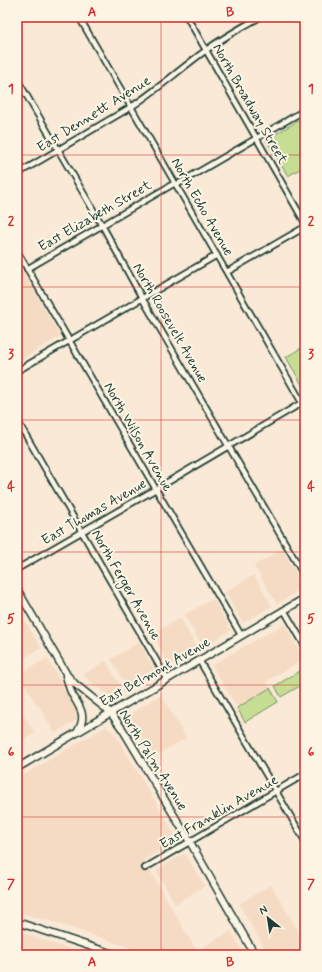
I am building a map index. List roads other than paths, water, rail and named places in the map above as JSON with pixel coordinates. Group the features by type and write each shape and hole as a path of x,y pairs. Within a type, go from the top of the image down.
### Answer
{"main road":[{"name":"North Palm Avenue","path":"17,589 64,670 74,684 110,712 123,730 255,955"},
{"name":"East Belmont Avenue","path":"17,767 305,598"},
{"path":"64,670 69,686 83,715 82,723 78,732"},
{"path":"17,922 116,955"}],"street":[{"name":"North Echo Avenue","path":"80,17 217,255 304,402 305,408"},
{"name":"North Broadway Street","path":"186,17 305,223"},
{"name":"East Dennett Avenue","path":"17,174 131,107 206,50 233,32 260,17"},
{"name":"North Roosevelt Avenue","path":"17,79 142,298 305,577"},
{"name":"East Elizabeth Street","path":"27,269 305,110"},
{"path":"227,272 305,226"},
{"name":"North Wilson Avenue","path":"17,251 241,636"},
{"path":"17,371 217,255"},
{"name":"East Thomas Avenue","path":"17,569 304,402"},
{"name":"North Ferger Avenue","path":"17,420 167,679"},
{"path":"284,610 305,646"},
{"path":"199,660 305,841"},
{"name":"East Franklin Avenue","path":"145,868 305,774"}]}
